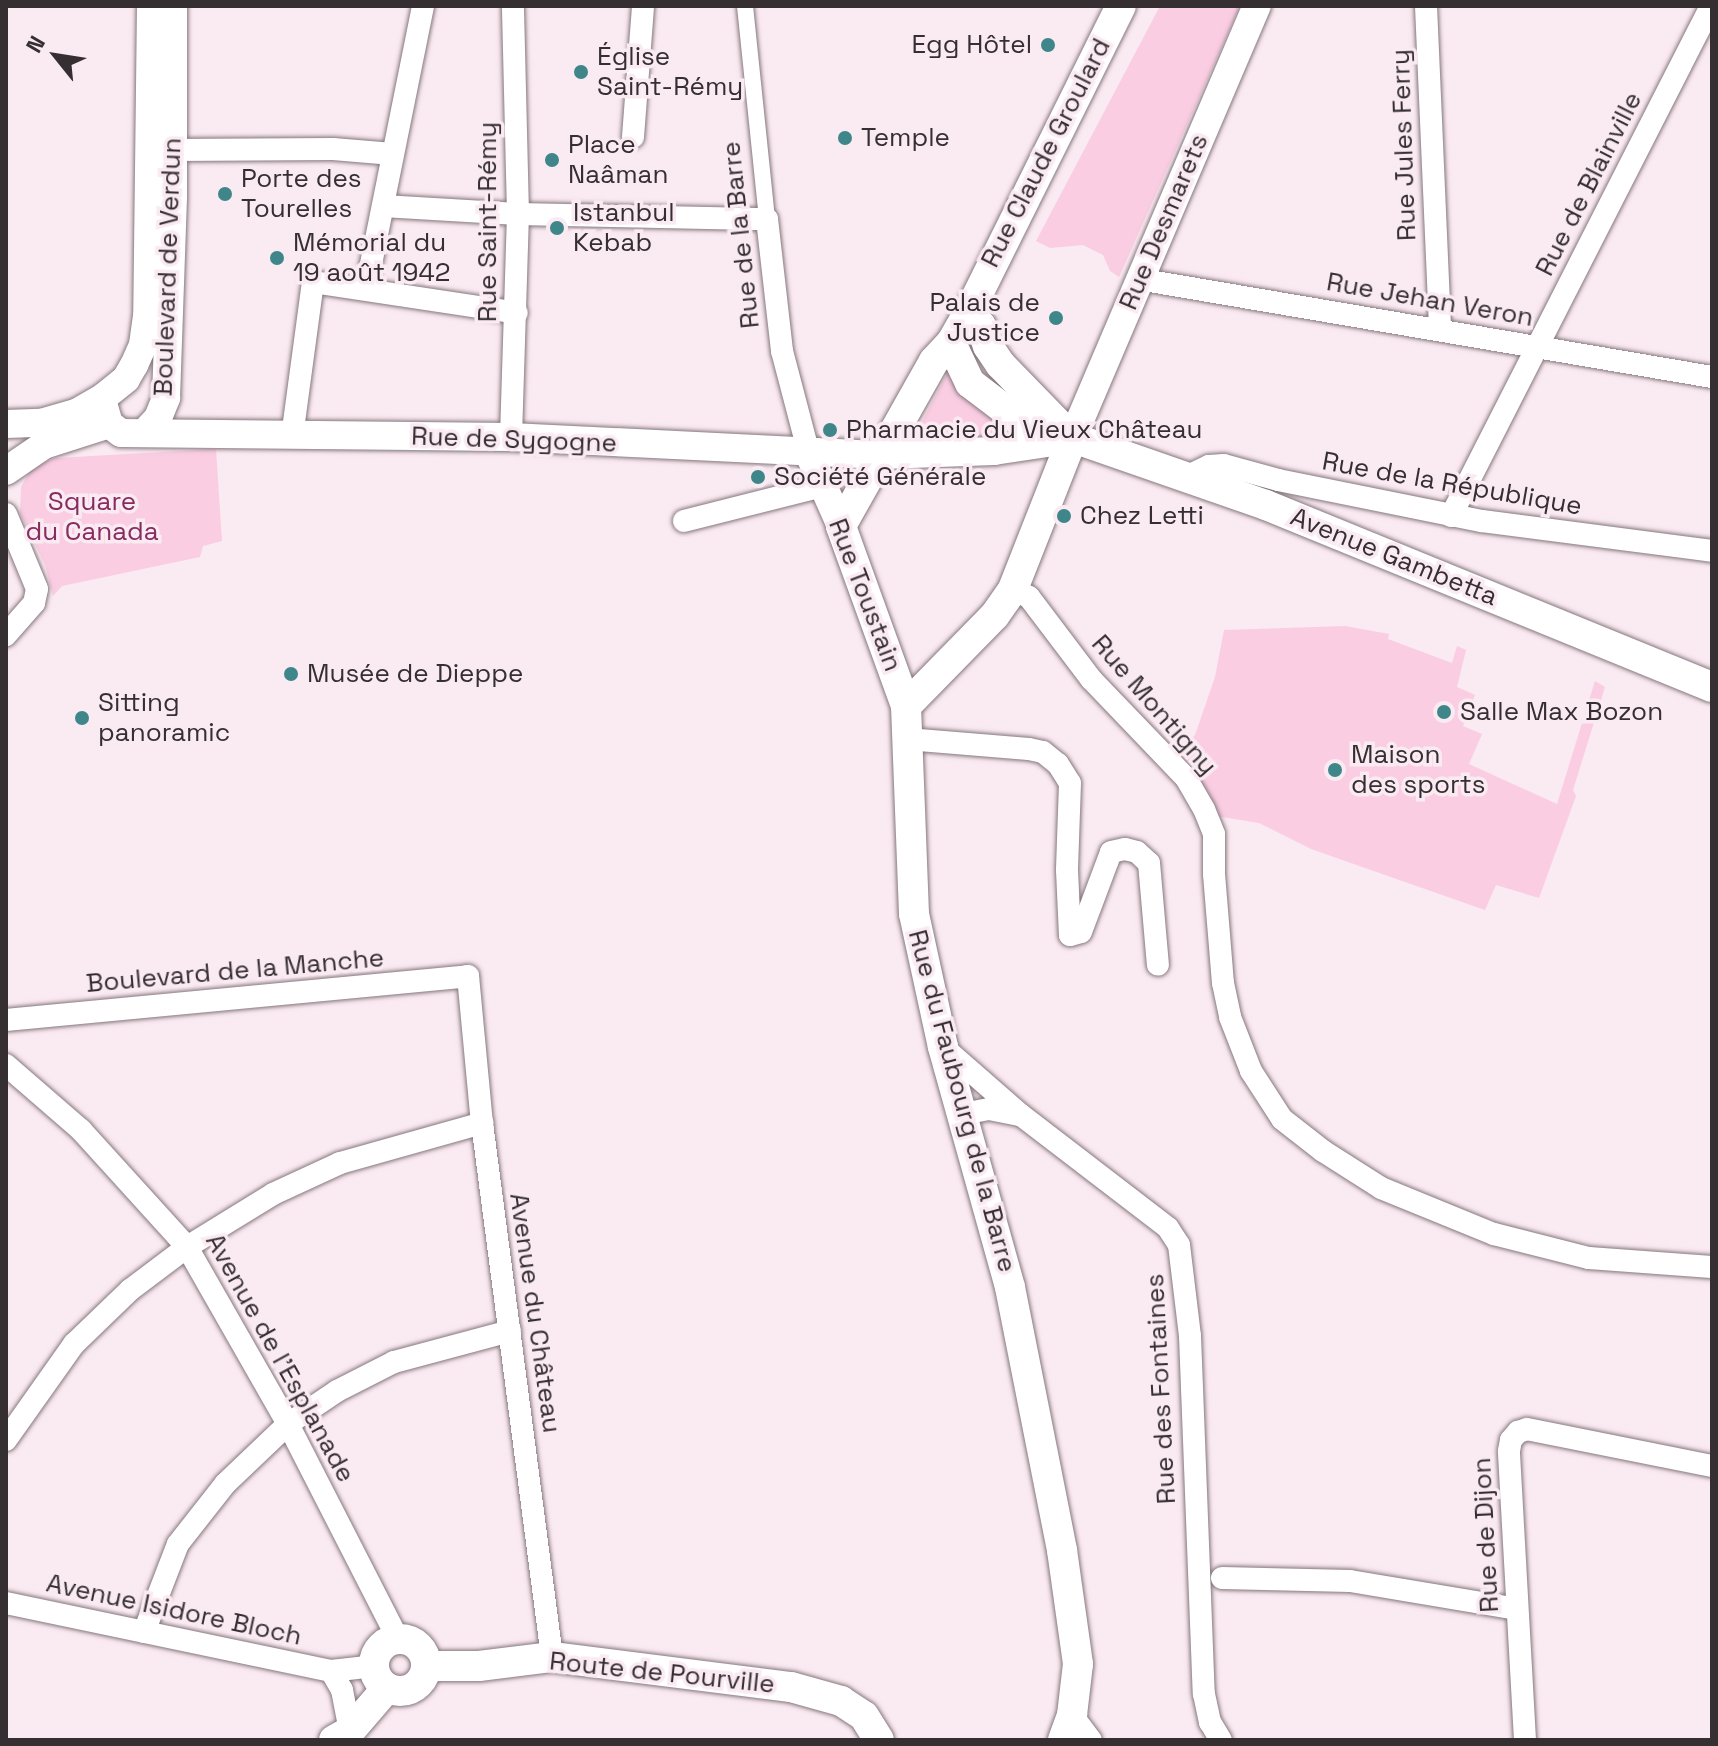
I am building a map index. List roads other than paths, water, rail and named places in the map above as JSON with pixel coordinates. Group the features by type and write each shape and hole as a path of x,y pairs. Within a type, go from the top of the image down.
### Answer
{"main road":[{"name":"Rue Claude Groulard","path":"841,526 934,361 951,343 971,306 1121,6"},
{"path":"906,706 995,615 1013,589 1072,439 1000,364 988,346 971,306"},
{"path":"951,343 978,358 1000,364"},
{"name":"Avenue Gambetta","path":"951,343 970,383 1016,418 1186,477 1272,492 1712,687"},
{"name":"Rue Toustain","path":"841,526 906,706"},
{"name":"Rue du Faubourg de la Barre","path":"906,706 914,914 943,1047 1010,1287 1059,1535 1078,1664 1068,1727"},
{"path":"342,1736 380,1677 383,1645 398,1639 415,1644 421,1650 426,1666 424,1675 412,1688 404,1691 380,1677"},
{"name":"Route de Pourville","path":"426,1666 479,1666 552,1657 698,1673 818,1692 841,1701 864,1716 879,1740"}],"street":[{"name":"Boulevard de Verdun","path":"6,424 41,423 76,413 126,379 143,345 147,316 151,6"},
{"name":"Boulevard de Verdun","path":"109,424 121,433 145,432 170,421 173,6"},
{"path":"366,289 423,6"},
{"name":"Rue Saint-Rémy","path":"511,437 518,214 513,6"},
{"path":"633,137 643,6"},
{"name":"Rue de la Barre","path":"745,6 782,351 809,454"},
{"name":"Rue Desmarets","path":"1072,439 1257,6"},
{"name":"Rue Jules Ferry","path":"1426,6 1440,330"},
{"name":"Rue de Blainville","path":"1451,516 1711,6"},
{"path":"173,150 333,149 393,154"},
{"path":"383,206 518,214 767,219"},
{"name":"Rue Jehan Veron","path":"1138,279 1712,377"},
{"path":"292,437 313,282 517,313"},
{"path":"6,471 44,445 109,424 104,414 105,396"},
{"name":"Rue de Sygogne","path":"170,421 292,437 511,437 809,454 994,451 1072,439"},
{"name":"Rue Toustain","path":"809,454 841,526"},
{"path":"684,521 822,486"},
{"name":"Rue de la République","path":"1272,492 1710,547"},
{"path":"6,514 37,589 34,603 6,635"},
{"name":"Rue Montigny","path":"1013,589 1029,597 1091,679 1186,778 1204,809 1214,834 1222,968 1230,1017 1251,1071 1282,1119 1323,1151 1381,1188 1494,1234 1589,1258 1712,1267"},
{"path":"907,739 1029,749 1043,752 1058,764 1070,783 1067,870 1070,935 1081,932 1111,852 1125,849 1137,852 1149,863 1158,965"},
{"name":"Boulevard de la Manche","path":"6,1020 468,976"},
{"name":"Avenue du Château","path":"468,976 482,1123 552,1657"},
{"name":"Rue des Fontaines","path":"943,1047 1021,1115 1168,1228 1179,1245 1190,1336 1204,1694 1210,1722 1221,1740"},
{"name":"Avenue de l'Esplanade","path":"6,1065 81,1130 187,1247 288,1424 398,1639"},
{"path":"963,1114 989,1109 1021,1115"},
{"path":"6,1440 74,1344 130,1290 187,1247 273,1194 340,1163 482,1123"},
{"path":"144,1632 178,1544 225,1484 288,1424 337,1391 394,1362 510,1331"},
{"name":"Rue de Dijon","path":"1525,1740 1509,1451 1518,1432 1527,1429 1712,1466"},
{"path":"1222,1578 1350,1581 1517,1609"},
{"name":"Avenue Isidore Bloch","path":"6,1603 331,1671 380,1677"},
{"name":"Avenue Isidore Bloch","path":"331,1671 346,1700 342,1736"},
{"path":"1068,1727 1091,1740"}],"place":[{"name":"Egg Hôtel","path":"1048,45"},
{"name":"Église Saint-Rémy","path":"581,72"},
{"name":"Temple","path":"845,138"},
{"name":"Place Naâman","path":"552,160"},
{"name":"Porte des Tourelles","path":"225,194"},
{"name":"Istanbul Kebab","path":"557,228"},
{"name":"Mémorial du 19 août 1942","path":"277,258"},
{"name":"Palais de Justice","path":"1056,318"},
{"name":"Pharmacie du Vieux Château","path":"830,430"},
{"name":"Société Générale","path":"758,477"},
{"name":"Chez Letti","path":"1064,516"},
{"name":"Musée de Dieppe","path":"291,674"},
{"name":"Salle Max Bozon","path":"1444,712"},
{"name":"Sitting panoramic","path":"82,718"},
{"name":"Maison des sports","path":"1335,770"}],"park label":[{"name":"Square du Canada","path":"92,517"}]}
